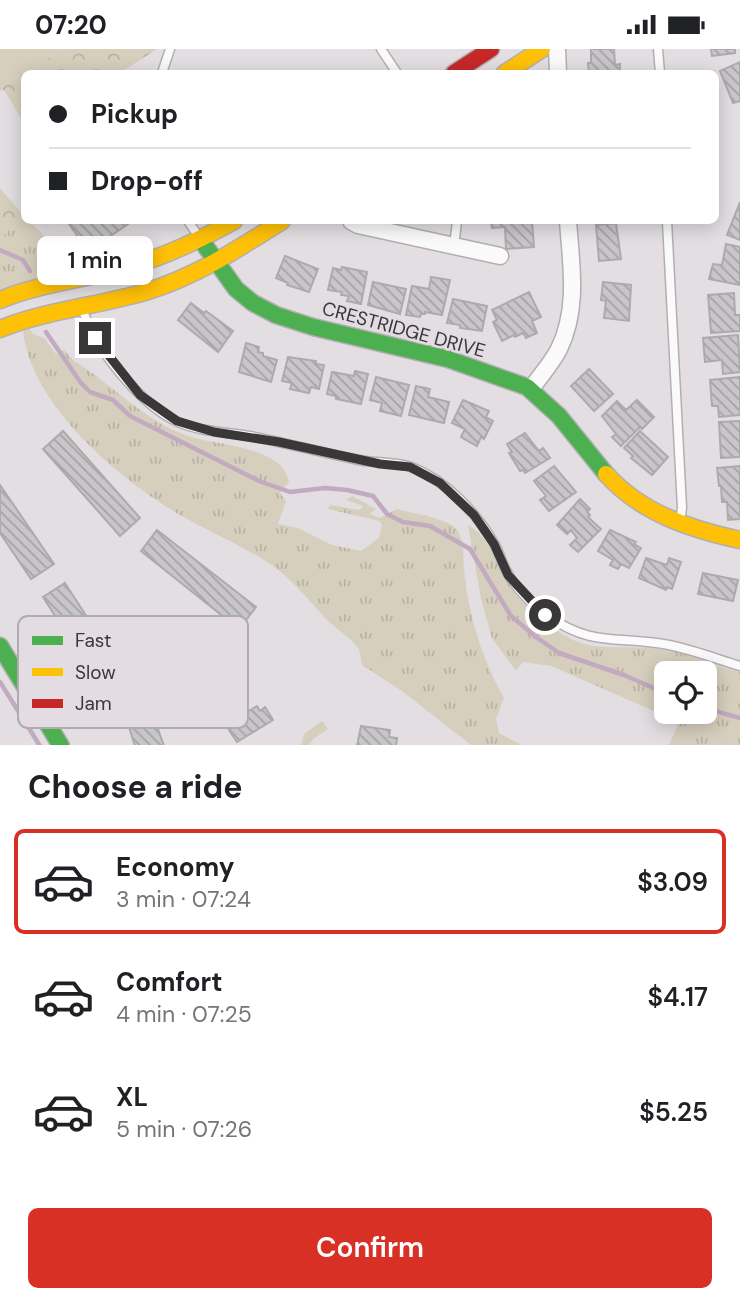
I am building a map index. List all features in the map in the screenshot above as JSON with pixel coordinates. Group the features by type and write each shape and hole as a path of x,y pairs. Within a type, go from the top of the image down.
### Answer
{"main road":[{"path":"459,70 491,49"},
{"path":"510,70 542,49"},
{"path":"0,300 25,290 107,273 162,257 229,224"},
{"path":"0,329 35,315 115,299 162,287 197,274 277,224"},
{"name":"CRESTRIDGE DRIVE","path":"201,240 241,295 277,317 465,363 531,389 576,435 600,467 626,492 656,514 680,525 740,540"},
{"path":"0,646 18,676"},
{"path":"50,728 60,745"}],"street":[{"path":"557,49 558,70"},
{"path":"356,224 500,256"},
{"path":"531,389 558,350 570,320 572,290 568,224"}],"lane":[{"path":"163,70 170,49"},
{"path":"382,49 395,70"},
{"path":"658,49 660,70"},
{"path":"190,224 201,240"},
{"path":"454,247 457,224"},
{"path":"667,224 682,508 680,525"},
{"path":"82,305 88,326 122,375 140,395 177,421 214,432 275,441 380,464 410,467 440,483 474,515 494,544 508,575 545,615 566,628 605,640 670,645 740,666"}],"green space":[{"path":"0,49 64,49 29,70 21,70 21,75 0,87"},
{"path":"64,49 157,49 125,70 29,70"},
{"path":"21,75 21,118 4,90 0,91 0,87"},
{"path":"0,188 21,212 21,219 0,239"},
{"path":"21,219 21,224 32,224 53,244 72,271 0,291 0,239"},
{"path":"30,329 33,334 44,338 56,354 64,350 73,360 144,413 175,431 248,449 275,461 284,470 289,482 280,493 286,501 278,524 298,528 332,545 361,551 379,538 382,525 379,521 328,509 330,505 360,510 363,506 346,500 352,496 376,509 370,514 380,518 397,509 435,518 454,527 462,541 466,586 477,636 504,698 496,719 499,733 522,745 471,745 402,691 362,665 360,652 354,643 328,621 276,568 168,508 113,467 72,427 39,381 23,331"},
{"path":"468,525 484,539 519,598 563,635 594,646 664,650 704,661 654,661 654,711 551,666 523,662 516,671 492,638 481,599"},
{"path":"717,665 740,672 740,745 669,745 678,724 717,724"},
{"path":"322,721 328,729 309,745 301,745 304,734"}],"building":[{"path":"591,49 614,49 615,65 620,64 620,70 589,70 588,63 591,63"},
{"path":"711,49 735,49 735,53 712,56"},
{"path":"740,62 740,101 733,103 720,71"},
{"path":"740,202 740,240 727,235"},
{"path":"69,224 128,224 88,251"},
{"path":"491,224 532,224 534,247 506,249 505,227 492,228"},
{"path":"616,224 621,259 599,261 596,225"},
{"path":"726,244 740,247 740,285 709,279 713,264 722,265"},
{"path":"285,256 318,269 309,292 287,285 288,283 276,278"},
{"path":"342,267 367,272 361,304 347,301 349,296 341,295 342,292 328,290 333,268 341,270"},
{"path":"431,277 450,280 442,315 425,312 420,317 406,315 412,286 429,289"},
{"path":"373,282 406,289 400,314 368,305"},
{"path":"603,282 631,285 629,321 604,318 606,301 601,300"},
{"path":"529,292 541,317 532,321 537,333 526,338 523,333 515,337 514,335 502,341 493,322 497,320 492,310"},
{"path":"734,293 735,315 740,315 740,331 711,333 708,295"},
{"path":"453,299 487,306 482,331 447,323"},
{"path":"191,303 233,331 218,352 178,320"},
{"path":"738,335 740,372 723,374 722,360 705,362 703,338"},
{"path":"246,343 259,347 258,352 263,353 263,356 277,360 271,382 239,372"},
{"path":"288,357 316,361 316,364 324,365 319,389 311,387 309,393 290,389 292,383 282,381"},
{"path":"589,369 613,394 594,411 571,386"},
{"path":"355,371 368,374 361,404 336,399 336,396 327,394 332,372 354,376"},
{"path":"376,377 409,385 401,416 380,411 382,403 370,400"},
{"path":"740,377 740,415 719,417 718,406 712,406 710,380"},
{"path":"416,386 430,389 428,397 449,402 444,423 409,415"},
{"path":"463,400 489,411 486,417 493,421 484,439 481,437 477,446 461,437 465,429 452,423"},
{"path":"637,400 654,417 621,446 612,437 616,434 602,416 617,401 626,410"},
{"path":"740,421 740,457 721,458 719,422"},
{"path":"63,431 140,518 120,536 43,449"},
{"path":"640,431 668,457 652,475 631,458 633,456 624,448"},
{"path":"525,433 539,451 543,448 550,458 525,473 520,471 509,453 512,452 507,444"},
{"path":"554,466 576,492 549,511 540,500 546,496 534,481"},
{"path":"740,466 740,519 728,520 727,502 722,502 717,468"},
{"path":"0,485 54,564 31,579 0,533"},
{"path":"580,499 590,509 587,512 590,515 588,517 601,529 578,552 570,545 577,538 571,530 567,534 557,525"},
{"path":"157,530 256,607 248,617 223,616 141,551"},
{"path":"610,530 636,542 634,544 641,548 629,568 621,564 618,569 610,565 613,560 598,551"},
{"path":"646,558 667,565 669,558 681,562 672,589 667,587 666,590 639,578"},
{"path":"703,573 738,580 733,601 698,594"},
{"path":"65,583 86,616 55,616 43,597"},
{"path":"257,706 260,711 265,707 273,720 237,742 229,730 248,728 248,711"},
{"path":"361,726 390,730 389,737 397,738 396,745 357,745"},
{"path":"129,728 158,728 164,745 135,745"}],"waterway":[{"path":"0,250 23,260 30,271"},
{"path":"46,332 81,383 90,392 113,400 130,416 259,481 290,492 325,488 373,496 387,514 403,522 430,526 470,549 511,616 559,653 654,688"},
{"path":"0,682 18,711"},
{"path":"717,711 740,718"},
{"path":"29,728 39,745"}],"traffic: fast":[{"path":"201,240 236,289 253,303 276,315 313,327 448,359 527,387 559,416 606,474"},
{"path":"0,646 18,676"},
{"path":"50,728 60,745"}],"traffic: slow":[{"path":"510,70 542,49"},
{"path":"0,300 30,290 135,265 164,255 228,224"},
{"path":"0,329 36,317 127,297 163,286 216,261 277,224"},
{"path":"606,474 635,499 667,517 703,531 740,540"}],"traffic: jam":[{"path":"459,70 491,49"}],"route":[{"path":"95,338 140,395 177,421 214,432 301,446 380,464 410,467 440,483 474,515 494,544 508,575 545,615"}]}
